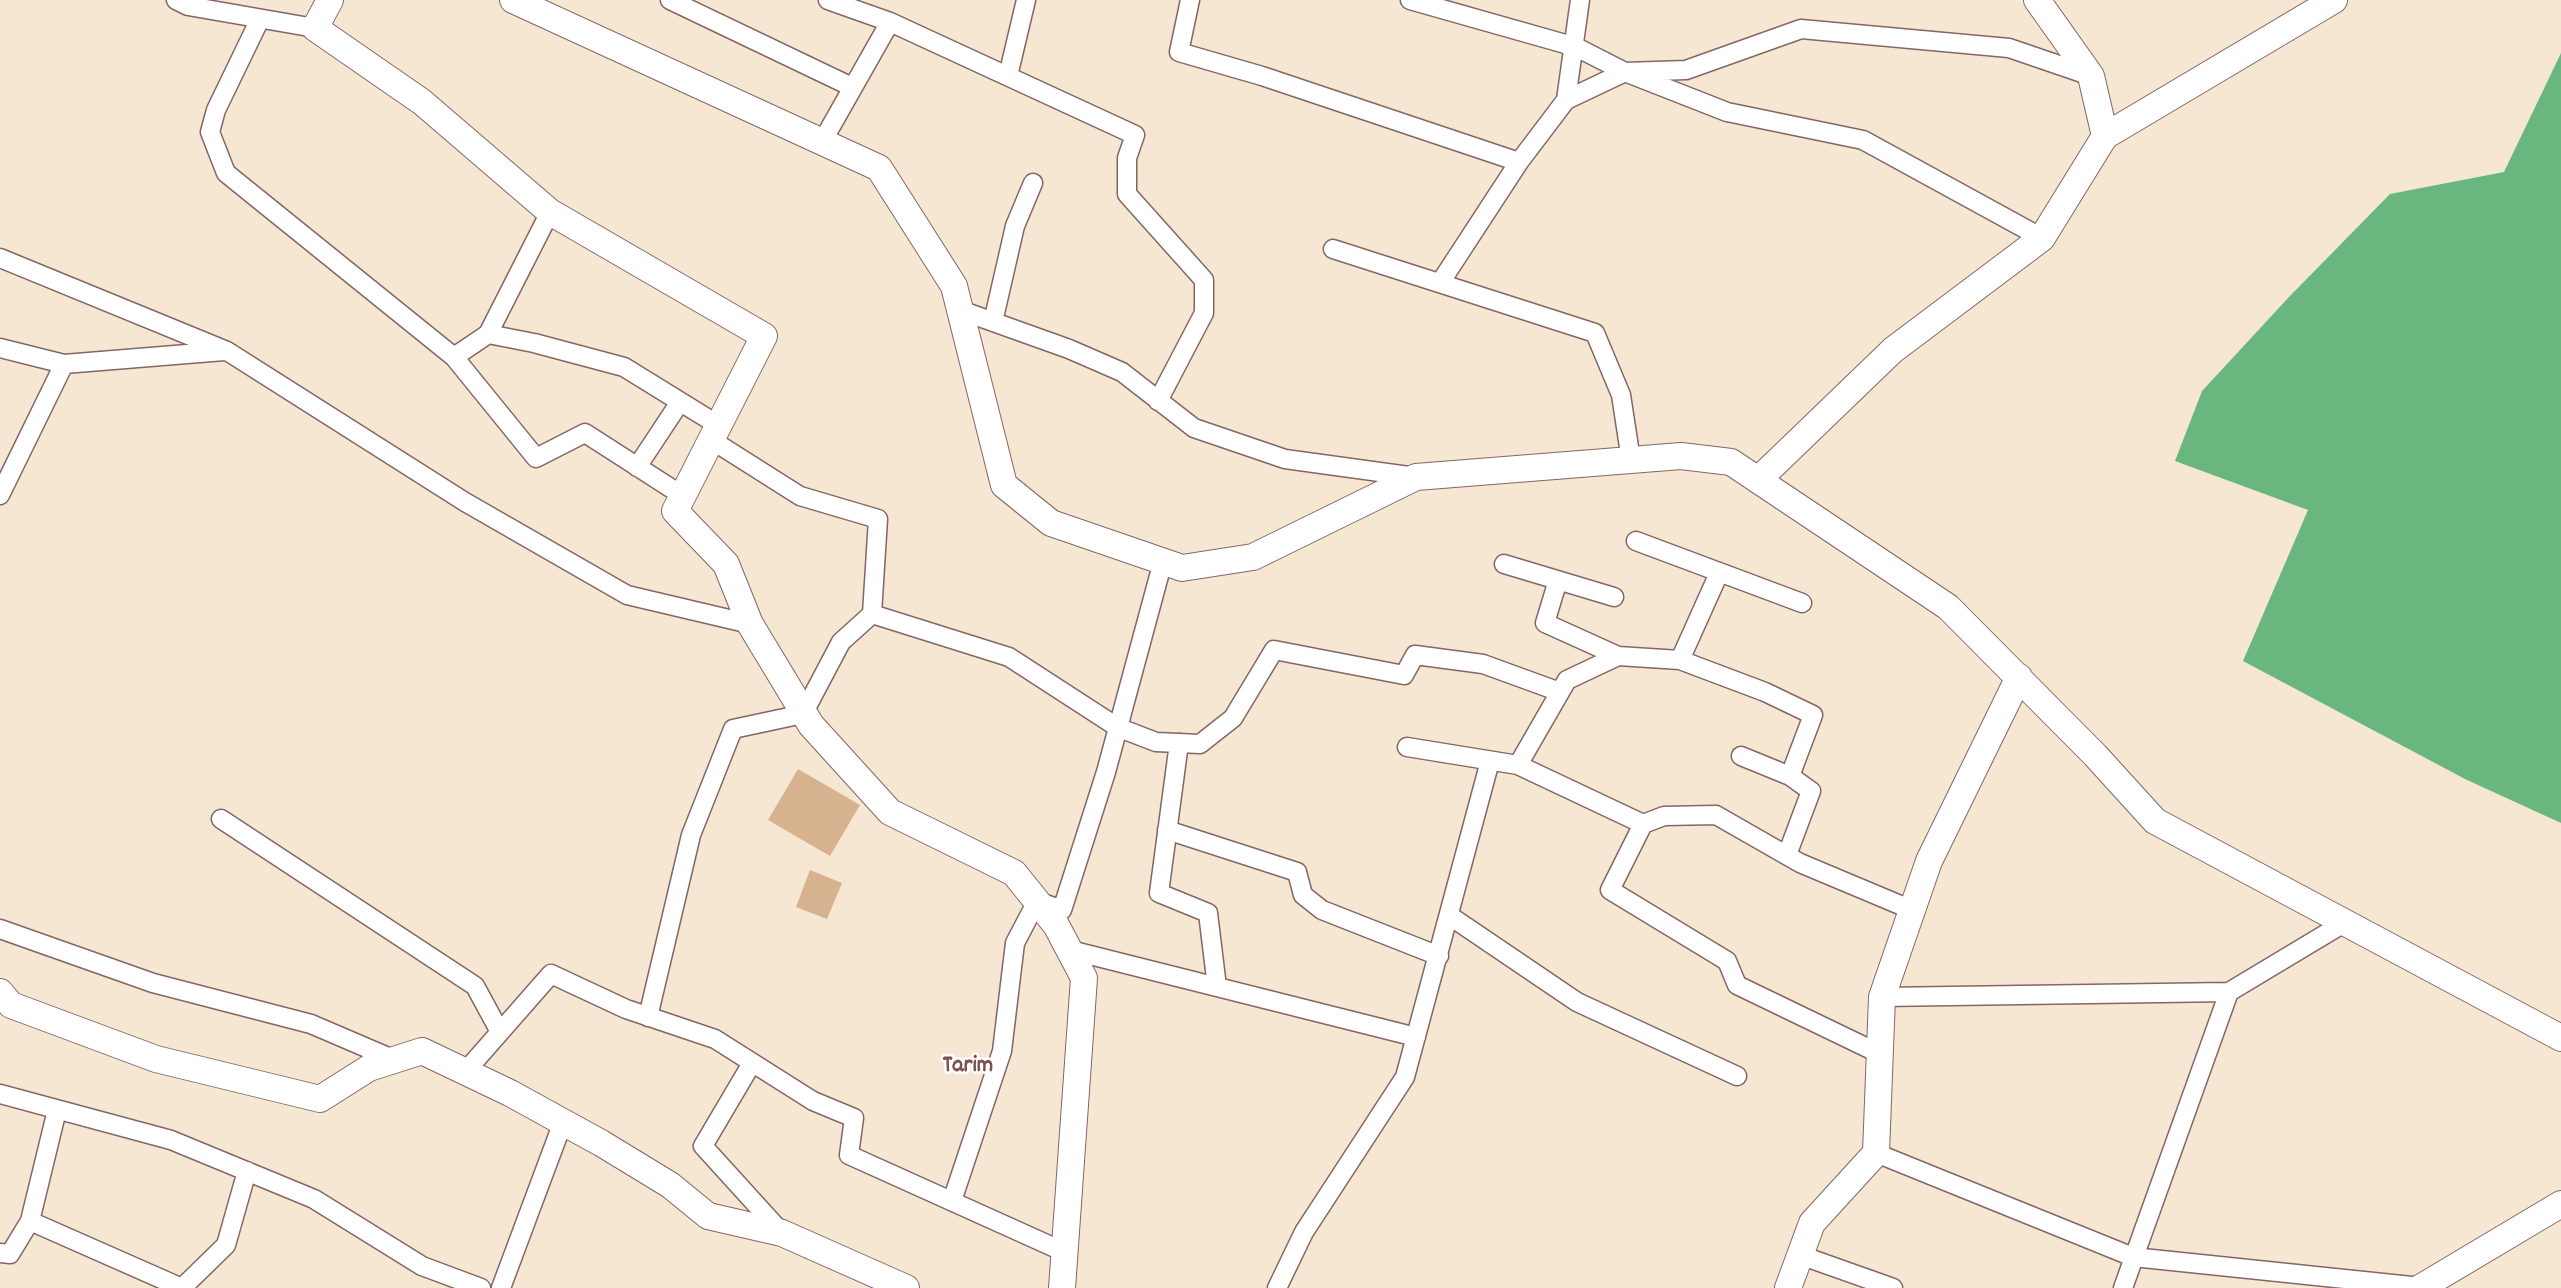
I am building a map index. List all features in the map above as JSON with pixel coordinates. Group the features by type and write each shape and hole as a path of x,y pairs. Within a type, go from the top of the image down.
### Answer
{"main road":[{"path":"330,0 315,28 422,102 550,212 764,336 675,511 726,564 750,624 803,714 890,812 1014,873 1056,925 1084,978 1062,1251 1062,1288"},
{"path":"513,0 879,168 954,286 1004,485 1051,523 1182,568 1252,557 1416,477 1681,456 1731,462 1948,606 2019,677 2155,821 2561,1038"},
{"path":"2037,0 2091,76 2105,136"},
{"path":"1758,480 1893,350 2042,238 2105,136 2334,0"},
{"path":"1788,1288 1812,1223 1876,1153 1882,997 1929,861 2019,677"},
{"path":"0,992 11,1005 156,1059 320,1099 369,1068 422,1051 563,1122 670,1185 708,1216 782,1233 906,1288"},
{"path":"2424,1287 2561,1204"}],"street":[{"path":"176,0 188,6 315,28"},
{"path":"670,0 852,87"},
{"path":"828,0 890,22 1136,135 1127,158 1127,194 1204,280 1204,313 1158,401"},
{"path":"1008,76 1026,0"},
{"path":"1190,0 1179,52 1262,76 1519,162"},
{"path":"1410,0 1576,47 1625,72 1727,112 1863,140 2042,238"},
{"path":"1440,283 1519,162 1566,100 1576,47 1580,0"},
{"path":"260,19 216,110 210,132 226,173 454,357 536,458 585,433 683,496"},
{"path":"822,142 890,22"},
{"path":"1566,100 1625,72 1686,70 1802,29 2009,48 2091,76"},
{"path":"993,322 1015,226 1033,183"},
{"path":"454,357 488,334 550,212"},
{"path":"1333,249 1596,333 1621,395 1631,460"},
{"path":"0,258 227,351 465,502 627,595 750,624"},
{"path":"960,310 1069,349 1122,372 1194,428 1285,459 1416,477"},
{"path":"488,334 624,367 680,402 714,432 800,496 878,519 872,614 841,642 803,714 733,729 691,835 648,1017"},
{"path":"0,348 64,364 227,351"},
{"path":"0,495 64,364"},
{"path":"637,467 680,402"},
{"path":"1636,541 1802,603"},
{"path":"952,1201 1002,1051 1015,943 1037,901 1062,910 1163,561"},
{"path":"1504,564 1614,597"},
{"path":"1680,660 1719,573"},
{"path":"1558,580 1545,623 1618,656 1680,660 1765,692 1813,715 1790,776"},
{"path":"872,614 1009,657 1117,726 1156,742 1200,744 1233,718 1274,650 1404,675 1415,655 1483,664 1560,692"},
{"path":"1518,765 1567,680 1618,656"},
{"path":"1179,743 1159,893 1208,913 1217,987"},
{"path":"1407,747 1518,765 1642,824"},
{"path":"1741,756 1790,776 1811,792 1787,855"},
{"path":"1277,1288 1304,1232 1405,1077 1490,761"},
{"path":"1880,1054 1737,985 1727,961 1610,890 1642,824 1664,816 1716,815 1787,855 1912,910"},
{"path":"221,819 475,986 500,1032"},
{"path":"1167,830 1297,872 1303,895 1322,910 1439,956"},
{"path":"1450,916 1577,1002 1737,1076"},
{"path":"1882,997 2229,992 2344,922"},
{"path":"0,929 153,983 311,1024 395,1060"},
{"path":"1070,950 1416,1037"},
{"path":"465,1072 551,974 626,1010 715,1039 813,1101 854,1118 849,1155 1062,1251"},
{"path":"2123,1288 2229,992"},
{"path":"752,1063 703,1146 782,1233"},
{"path":"0,1094 171,1140 314,1199 422,1266 481,1288"},
{"path":"0,1253 10,1254 30,1221 57,1110"},
{"path":"501,1288 563,1122"},
{"path":"1876,1153 2133,1257 2424,1287"},
{"path":"30,1221 182,1288 226,1245 247,1171"},
{"path":"1800,1255 1893,1288"}],"green space":[{"path":"2561,53 2561,823 2465,779 2243,661 2308,510 2175,461 2202,391 2289,297 2390,194 2504,172"}],"building":[{"path":"798,769 860,805 830,856 768,820"},
{"path":"810,870 842,883 827,919 796,907"}],"district":[{"name":"Tarim","path":"968,1068"}]}
